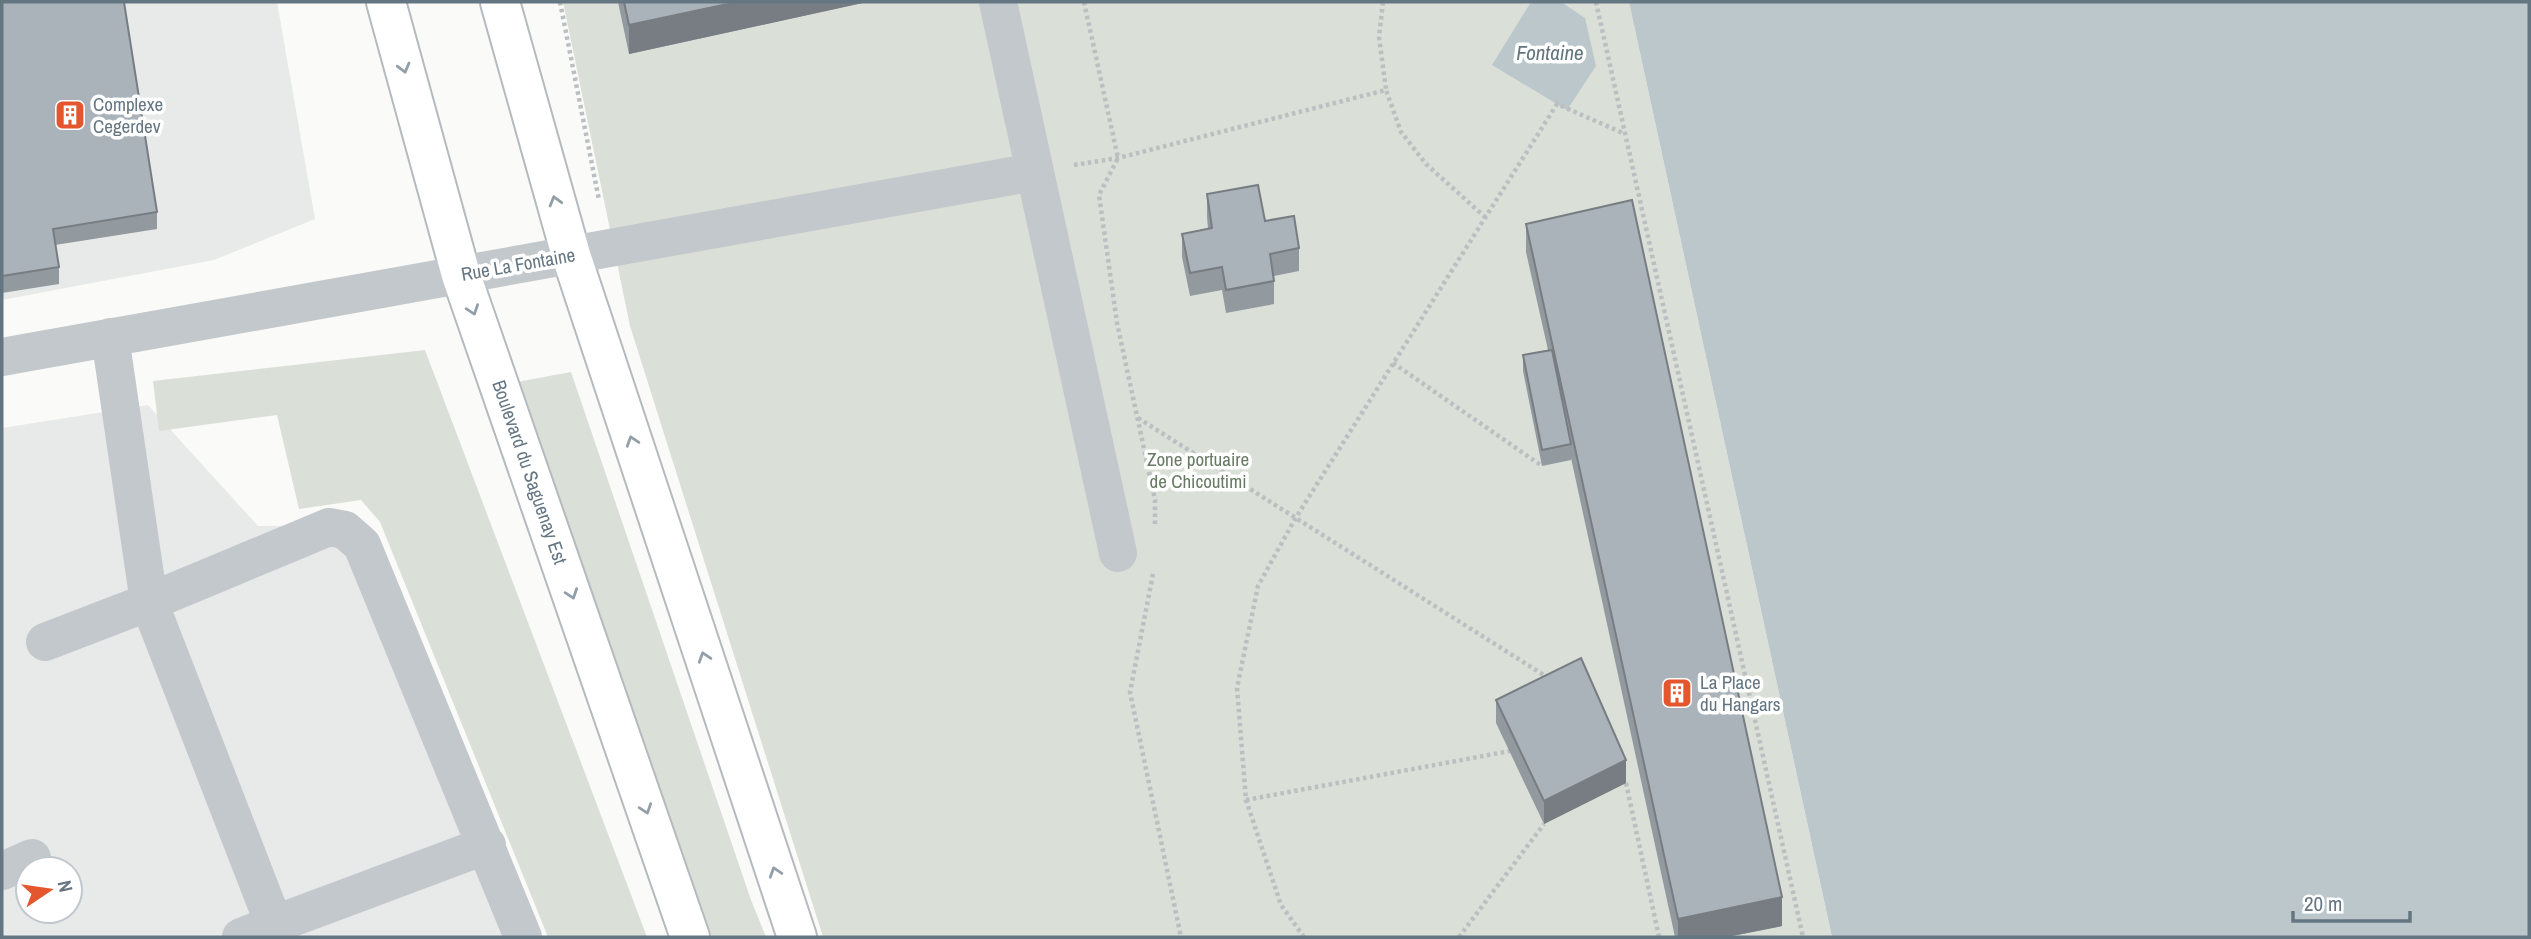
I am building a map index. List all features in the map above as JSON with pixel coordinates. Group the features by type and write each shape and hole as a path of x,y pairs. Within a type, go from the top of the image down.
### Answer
{"main road":[{"name":"Boulevard du Saguenay Est","path":"386,2 461,275 690,937"},
{"path":"500,2 571,255 797,937"}],"street":[{"path":"998,2 1118,553"},
{"name":"Rue La Fontaine","path":"2,357 1034,172"},
{"path":"110,337 149,602 265,933 487,845"},
{"path":"45,642 328,527 345,530 362,545 523,937"}],"path":[{"path":"1383,2 1379,37 1386,90 1401,132 1426,164 1486,218"},
{"path":"1595,2 1803,937"},
{"path":"1118,158 1386,90"},
{"path":"1304,937 1281,905 1246,800 1237,688 1258,586 1295,519 1557,104 1625,134"},
{"path":"1393,363 1542,466"},
{"path":"1138,418 1554,681"},
{"path":"1246,800 1510,751"},
{"path":"1626,783 1659,937"},
{"path":"1459,937 1544,824"}],"shaded area":[{"path":"2,2 277,2 315,219 214,260 2,300"},
{"path":"148,405 258,526 363,525 523,937 2,937 2,428"}],"green space":[{"name":"Zone portuaire de Chicoutimi","path":"563,2 1629,2 1832,937 823,937 630,326"},
{"path":"425,350 647,937 548,937 380,522 361,500 299,509 277,415 159,431 153,381"},
{"path":"571,372 751,900 766,937 712,937 658,793 517,382"}],"water":[{"name":"Fontaine","path":"1531,2 1561,2 1585,18 1596,66 1567,110 1492,65"},
{"path":"1629,2 2529,2 2529,937 1832,937"}],"building":[{"name":"Complexe Cegerdev","path":"2,2 124,2 157,212 53,229 59,267 2,276"},
{"path":"624,2 737,2 629,25"},
{"path":"1258,185 1265,221 1294,216 1299,248 1270,254 1274,281 1226,290 1222,267 1190,273 1182,234 1212,228 1207,194"},
{"name":"La Place du Hangars","path":"1632,200 1782,897 1678,919 1526,224"},
{"path":"1552,350 1571,444 1542,450 1523,355"},
{"path":"1581,658 1626,760 1544,801 1496,700"}],"place":[{"name":"Complexe Cegerdev","path":"70,115"},
{"name":"La Place du Hangars","path":"1677,693"}]}
